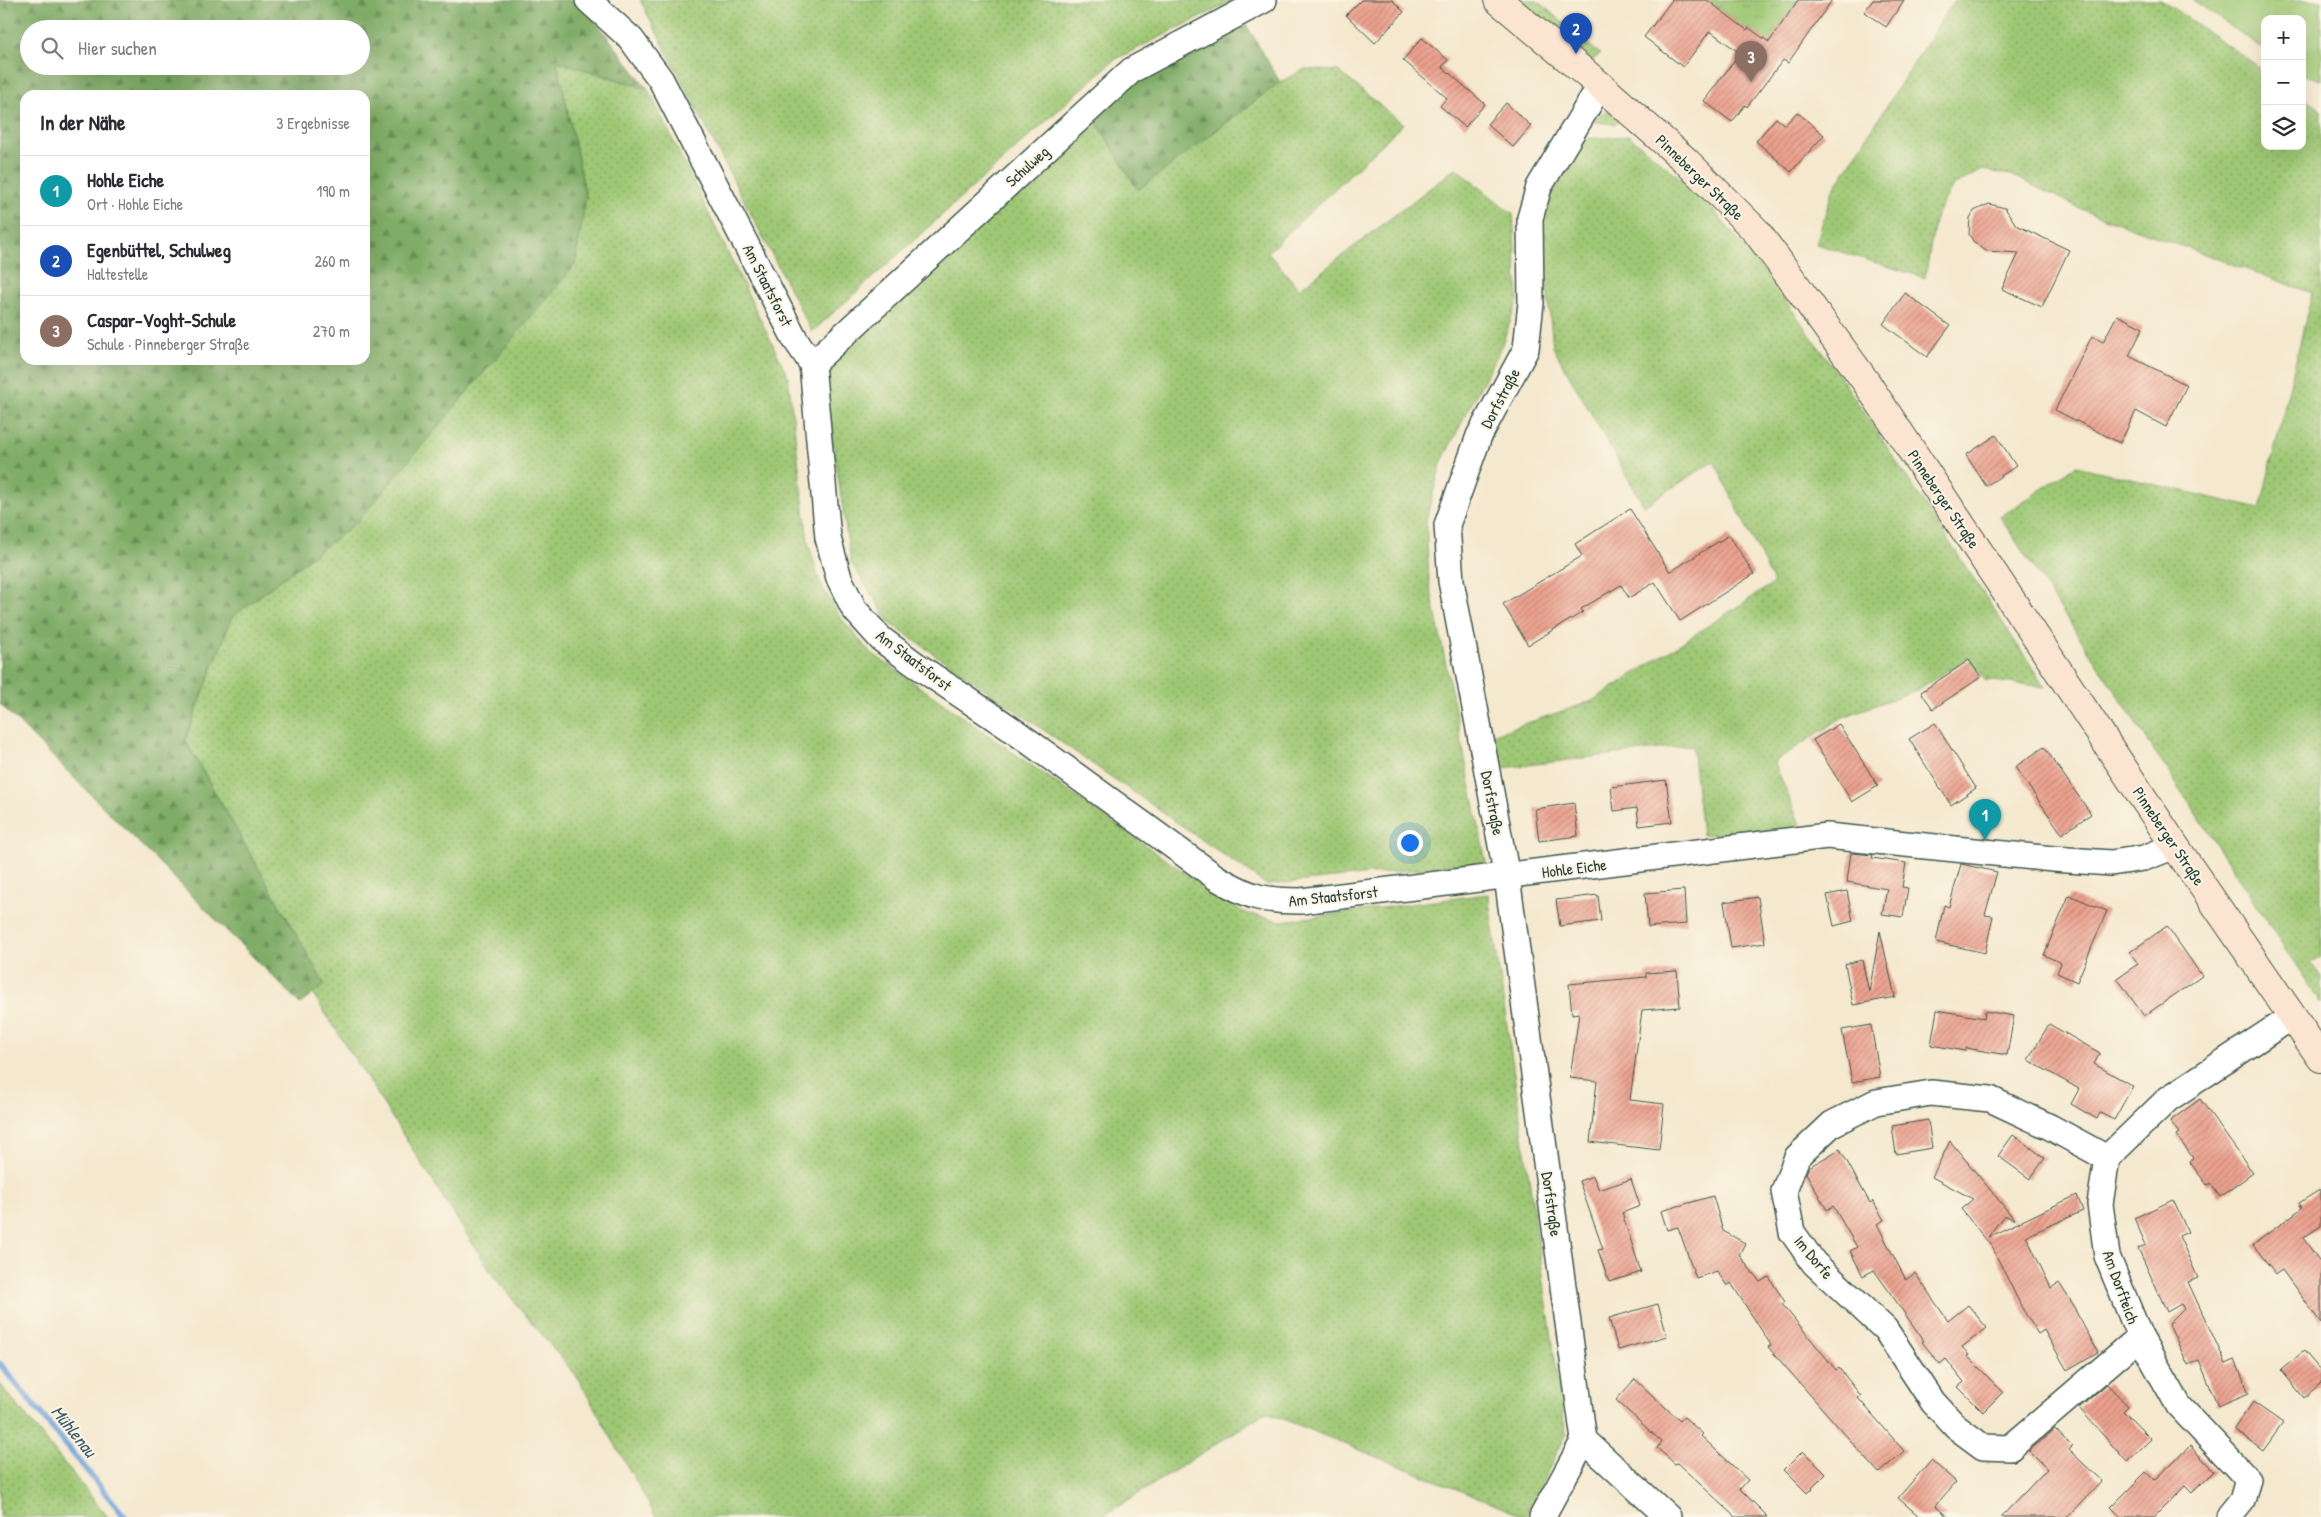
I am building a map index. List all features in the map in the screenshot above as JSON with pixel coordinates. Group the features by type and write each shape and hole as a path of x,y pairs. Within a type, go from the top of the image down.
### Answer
{"main road":[{"name":"Pinneberger Straße","path":"1498,0 1602,87 1685,160 1756,232 1806,297 1866,382 2175,846 2321,1058"}],"street":[{"name":"Am Staatsforst","path":"588,0 631,39 661,80 795,339 812,364 828,538 838,578 854,609 882,639 912,662 1017,733 1217,878 1243,893 1272,901 1301,901 1507,877"},
{"name":"Schulweg","path":"812,364 1132,70 1264,0"},
{"name":"Dorfstraße","path":"1584,1440 1507,877 1451,581 1447,525 1479,436 1526,348 1531,303 1530,218 1539,187 1592,99 1602,87"},
{"name":"Hohle Eiche","path":"1507,877 1827,836 2053,859 2111,863 2144,858 2175,846"},
{"path":"2107,1158 2168,1099 2293,1016"},
{"name":"Im Dorfe","path":"2107,1158 1990,1099 1931,1093 1876,1102 1832,1124 1797,1157 1784,1191 1792,1232 1814,1263 1885,1329 1933,1402 1956,1428 1983,1448 2010,1448 2140,1338"},
{"name":"Am Dorfteich","path":"2107,1158 2100,1204 2107,1256 2140,1338 2179,1406 2248,1479 2242,1501 2228,1517"},
{"path":"1542,1517 1584,1440 1668,1517"}],"green space":[{"path":"0,0 573,0 583,5 648,89 557,61 586,197 575,265 357,522 232,617 185,740 325,985 300,1004 0,704"},
{"path":"640,0 1235,0 1114,60 812,332"},
{"path":"1513,0 1536,0 1600,54 1592,61"},
{"path":"1707,0 1798,0 1772,45 1749,28 1747,30"},
{"path":"1954,0 2161,0 2261,68 2261,150 2306,150 2306,100 2321,110 2321,956 2311,963 2321,977 2321,1003 2000,517 2076,466 2260,509 2312,293 2088,212 2011,175 1982,170 1953,186 1936,215 1925,278 1816,244 1832,192"},
{"path":"2193,0 2321,0 2321,80 2306,75 2306,15 2261,15 2261,47"},
{"path":"1243,19 1280,82 1138,190 1095,119 1136,79"},
{"path":"557,61 648,89 788,376 808,542 820,583 840,617 870,652 1209,890 1245,913 1281,921 1488,894 1566,1435 1525,1517 1266,1412 1102,1517 656,1517 577,1377 494,1277 313,994 325,985 185,740 232,617 357,522 586,197"},
{"path":"1305,69 1338,71 1403,124 1268,252 1299,289 1456,168 1513,214 1518,300 1501,347 1442,461 1426,519 1429,581 1486,862 1267,885 891,624 851,563 822,370 1095,119 1138,190 1280,82"},
{"path":"1607,111 1617,112 1624,119 1614,124 1593,122 1597,116"},
{"path":"1629,136 1701,195 1764,271 1846,385 2045,687 1985,680 1969,657 1919,689 1843,717 1774,762 1802,829 1702,835 1692,745 1503,768 1492,735 1592,701 1774,583 1714,461 1644,506 1553,347 1540,217 1582,139"},
{"path":"0,1384 108,1517 0,1517"}],"building":[{"path":"1361,0 1392,0 1404,12 1375,43 1346,15"},
{"path":"1672,0 1707,0 1747,30 1749,28 1769,42 1798,0 1832,0 1788,63 1783,60 1747,107 1745,105 1732,122 1704,101 1740,53 1710,31 1683,67 1644,37"},
{"path":"1873,0 1904,0 1886,27 1864,12"},
{"path":"1422,38 1448,60 1442,67 1485,104 1465,127 1440,106 1447,98 1403,60"},
{"path":"1506,103 1531,126 1513,147 1487,124"},
{"path":"1797,112 1824,135 1791,172 1756,141 1776,118 1785,125"},
{"path":"1989,204 2005,208 2016,225 2069,250 2042,307 2002,289 2019,253 1986,251 1973,241 1969,234 1970,218 1974,211"},
{"path":"1905,293 1950,326 1927,357 1883,324"},
{"path":"2117,315 2143,328 2129,356 2187,385 2166,427 2136,411 2120,443 2055,410 2092,336 2103,342"},
{"path":"1996,435 2016,466 1986,486 1966,455"},
{"path":"1630,509 1670,572 1729,535 1754,574 1680,621 1655,582 1629,598 1621,585 1581,609 1583,612 1528,645 1503,604 1582,556 1575,544"},
{"path":"1969,660 1981,677 1933,709 1921,692"},
{"path":"1935,723 1976,788 1951,805 1909,739"},
{"path":"1839,724 1878,786 1852,802 1813,740"},
{"path":"2044,747 2091,814 2062,834 2015,767"},
{"path":"1666,780 1672,822 1639,826 1637,808 1614,811 1611,787"},
{"path":"1574,803 1578,836 1539,841 1535,809"},
{"path":"1851,853 1873,855 1872,858 1906,863 1902,887 1908,888 1903,917 1882,914 1887,889 1847,882"},
{"path":"1961,864 1997,872 1985,915 1993,916 1985,953 1936,942 1944,905 1949,907"},
{"path":"1684,890 1686,924 1648,927 1645,893"},
{"path":"1847,891 1853,921 1834,926 1827,895"},
{"path":"1598,895 1601,921 1560,926 1556,900"},
{"path":"2069,895 2107,911 2077,982 2057,973 2061,963 2044,955"},
{"path":"1758,897 1765,943 1731,948 1724,902"},
{"path":"2167,926 2202,976 2144,1016 2117,978 2138,964 2130,952"},
{"path":"1880,931 1895,997 1853,1005 1845,964 1862,960 1869,992"},
{"path":"1677,971 1680,1007 1642,1010 1630,1100 1664,1104 1659,1150 1590,1142 1597,1081 1570,1078 1579,1013 1572,1014 1569,984 1646,977 1646,973"},
{"path":"1937,1010 1984,1018 1985,1011 2014,1016 2007,1055 1966,1048 1965,1051 1931,1045"},
{"path":"2049,1024 2100,1053 2094,1064 2133,1086 2114,1120 2100,1113 2097,1119 2071,1104 2079,1089 2028,1060"},
{"path":"1871,1025 1880,1077 1852,1082 1842,1030"},
{"path":"2200,1099 2253,1173 2220,1197 2210,1183 2207,1185 2189,1161 2193,1158 2176,1135 2179,1133 2170,1121"},
{"path":"1928,1120 1932,1148 1896,1154 1892,1126"},
{"path":"2013,1135 2045,1158 2030,1179 1998,1156"},
{"path":"1950,1141 2015,1220 2004,1215 1988,1237 2077,1195 2083,1211 2026,1236 2051,1288 2059,1283 2076,1309 2098,1352 2067,1370 2044,1330 2038,1334 2022,1308 1992,1247 1961,1209 1973,1199 1932,1177"},
{"path":"1840,1149 1870,1203 1873,1201 1884,1220 1877,1224 1906,1280 1915,1273 1948,1321 1968,1305 1987,1328 1962,1347 1969,1355 1967,1356 2003,1392 1983,1412 1958,1387 1964,1382 1946,1359 1940,1364 1922,1342 1924,1341 1874,1270 1863,1276 1850,1251 1857,1247 1833,1206 1827,1210 1806,1173 1809,1167"},
{"path":"1593,1176 1599,1190 1631,1179 1640,1206 1622,1213 1641,1272 1609,1282 1598,1250 1603,1249 1579,1181"},
{"path":"2321,1189 2321,1226 2303,1238 2321,1263 2321,1323 2282,1270 2276,1274 2253,1245 2302,1208 2299,1203"},
{"path":"1713,1196 1723,1231 1745,1243 1739,1255 1760,1282 1769,1277 1785,1302 1782,1304 1836,1370 1839,1368 1861,1396 1858,1398 1904,1451 1879,1473 1768,1347 1771,1345 1731,1283 1727,1286 1717,1271 1696,1278 1678,1227 1667,1230 1661,1211"},
{"path":"2173,1200 2188,1232 2179,1236 2198,1278 2188,1282 2226,1364 2235,1360 2249,1393 2218,1406 2199,1360 2188,1365 2169,1324 2184,1309 2181,1304 2167,1312 2138,1248 2146,1245 2134,1218"},
{"path":"1658,1304 1667,1336 1618,1350 1609,1318"},
{"path":"2304,1351 2321,1371 2321,1383 2304,1398 2281,1370"},
{"path":"1635,1379 1680,1421 1684,1417 1703,1434 1701,1436 1748,1480 1740,1489 1768,1517 1736,1517 1677,1463 1675,1464 1657,1448 1662,1442 1616,1400"},
{"path":"2107,1384 2128,1406 2123,1411 2151,1439 2127,1462 2079,1408"},
{"path":"2253,1402 2283,1423 2263,1451 2234,1429"},
{"path":"2055,1429 2072,1447 2069,1450 2102,1481 2068,1517 2001,1517 2047,1469 2029,1451"},
{"path":"2190,1446 2214,1471 2192,1493 2185,1486 2154,1517 2121,1517 2111,1507 2146,1472 2154,1480"},
{"path":"1803,1451 1826,1474 1807,1493 1784,1470"},
{"path":"1931,1460 1956,1482 1935,1506 1948,1517 1920,1517 1898,1498"}],"waterway":[{"name":"Mühlenau","path":"0,1364 125,1517"}],"place":[{"name":"Egenbüttel, Schulweg","path":"1576,54"},
{"name":"Caspar-Voght-Schule","path":"1751,82"},
{"name":"Hohle Eiche","path":"1985,840"}]}
